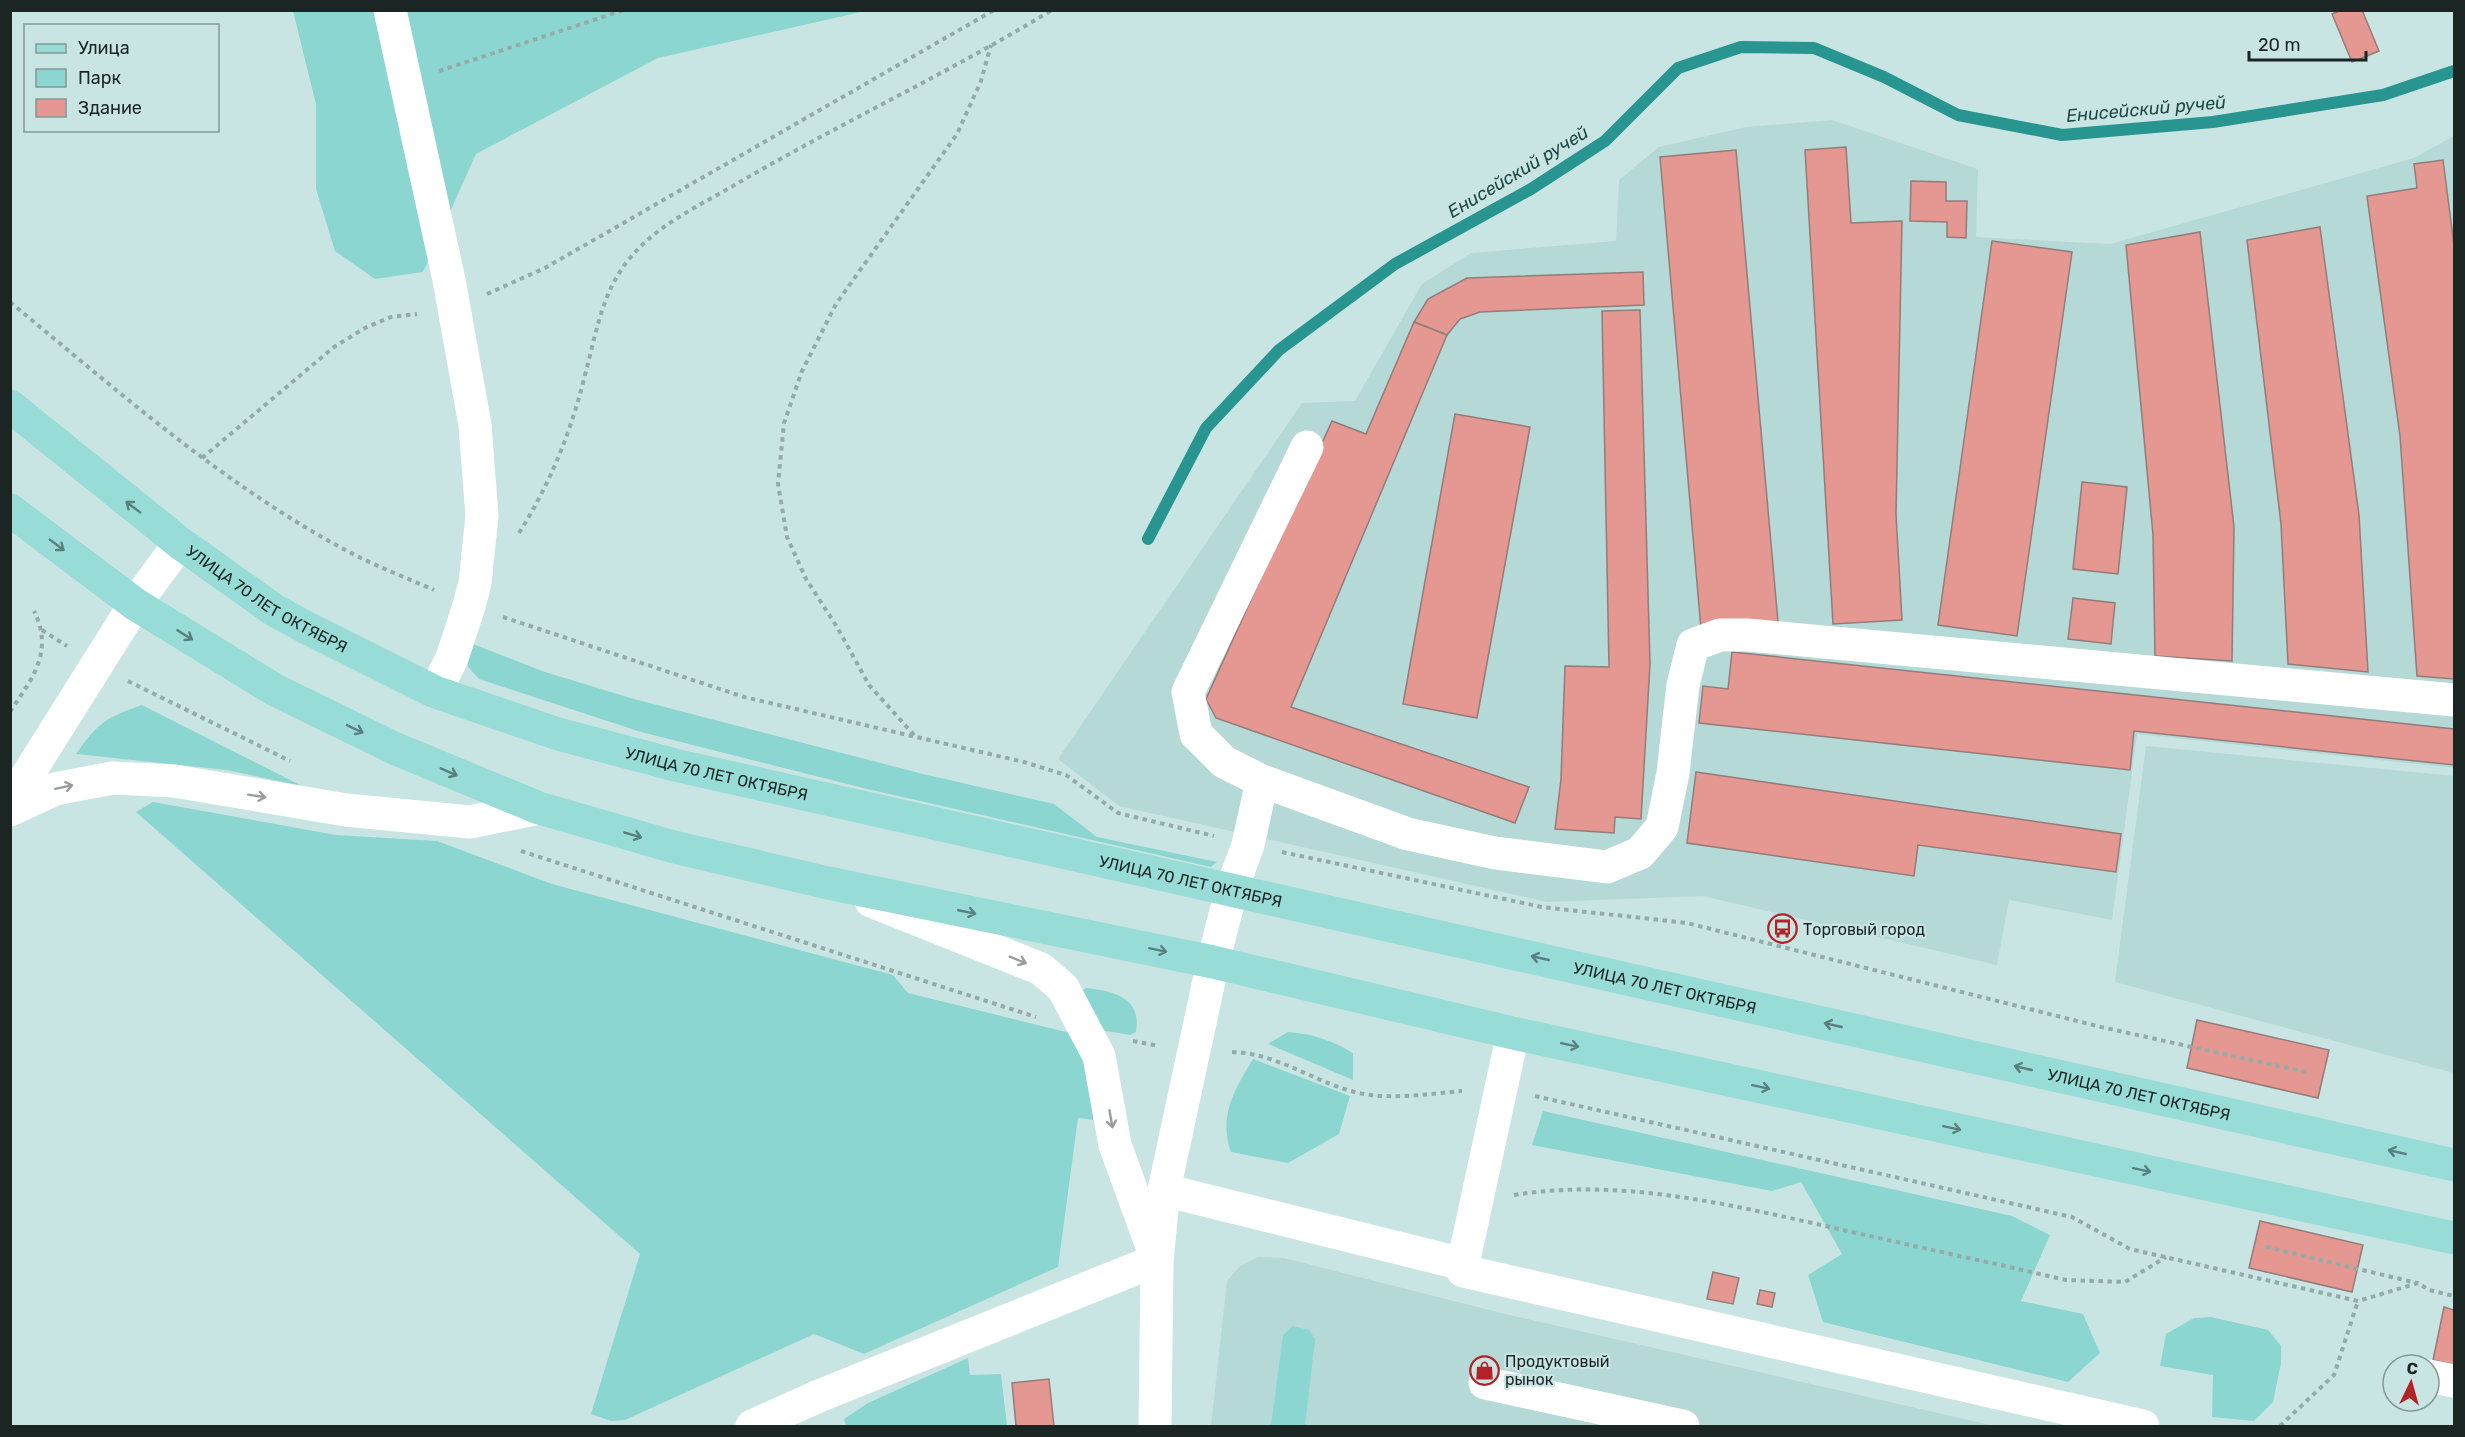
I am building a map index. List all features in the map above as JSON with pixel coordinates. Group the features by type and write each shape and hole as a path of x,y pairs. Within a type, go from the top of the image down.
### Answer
{"main road":[{"name":"УЛИЦА 70 ЛЕТ ОКТЯБРЯ","path":"10,406 180,543 274,610 435,692 558,734 675,765 1232,888 2454,1165"},
{"path":"10,510 135,604 275,690 396,749 539,808 674,847 828,883 1213,962 1513,1033 2454,1238"}],"street":[{"path":"390,10 454,309 475,424 482,516 475,583 469,606 452,658 435,692"},
{"path":"1307,447 1188,692 1196,734 1224,762 1262,781 1408,834 1495,853 1607,867 1640,853 1662,828 1673,773 1683,685 1693,645 1720,635 1748,635 2454,700"},
{"path":"10,803 135,604 180,543"},
{"path":"10,810 55,789 112,778 174,781 346,810 470,822 539,808"},
{"path":"1155,1426 1157,1260 1164,1190 1213,962 1232,888 1248,845 1262,781"},
{"path":"828,883 1041,969 1063,988 1099,1056 1115,1145 1157,1260"},
{"path":"1164,1190 1463,1264 1513,1033"},
{"path":"760,1425 819,1396 1157,1260"},
{"path":"1463,1271 2143,1426"},
{"path":"1485,1383 1683,1426"}],"path":[{"path":"405,83 624,10"},
{"path":"202,458 334,347 365,328 391,317 454,309 545,268 994,10"},
{"path":"516,538 539,501 562,451 585,376 600,315 609,291 630,258 662,228 769,165 1052,10"},
{"path":"914,736 868,685 837,627 806,579 787,537 778,484 784,423 802,371 836,304 957,134 981,81 991,45"},
{"path":"10,302 202,458 273,507 352,554 469,606 744,697 914,736 1066,775 1118,813 1248,845 1542,907 1687,923 2101,1028 2306,1072"},
{"path":"10,712 37,666 43,645 42,630 34,611"},
{"path":"1477,1201 1540,1191 1623,1190 1700,1198 2066,1280 2125,1282 2166,1257"},
{"path":"2266,1247 2418,1283 2429,1290 2454,1296"},
{"path":"2280,1426 2334,1375 2358,1301 2418,1283"}],"shaded area":[{"path":"1832,120 1978,169 1976,237 2110,244 2414,158 2454,136 2454,768 2137,734 2112,920 2009,900 1997,965 1703,896 1547,902 1119,806 1058,759 1302,403 1355,401 1422,284 1471,253 1616,241 1619,180 1659,147 1746,127"},
{"path":"2146,746 2454,776 2454,1073 2115,982"},
{"name":"Продуктовый рынок","path":"1258,1257 1284,1258 1505,1314 1995,1426 1211,1426 1227,1281 1240,1266"}],"green space":[{"path":"293,11 865,11 658,58 476,154 423,272 375,279 335,251 316,189 316,104"},
{"path":"465,641 545,672 634,699 923,774 1054,804 1097,837 1217,862 1211,867 863,788 641,732 479,679 468,667"},
{"path":"142,705 302,786 227,770 76,754 90,735 103,723"},
{"path":"153,802 336,835 437,841 552,884 893,975 908,993 1070,1033 1086,1051 1093,1089 1093,1120 1078,1118 1058,1267 864,1354 814,1334 625,1420 611,1421 591,1414 640,1254 136,812"},
{"path":"1086,988 1115,994 1130,1003 1137,1020 1136,1032 1130,1035 1101,1030 1083,990"},
{"path":"1288,1032 1322,1038 1353,1053 1353,1080 1268,1044"},
{"path":"1253,1059 1350,1096 1339,1134 1288,1163 1231,1152 1226,1126 1230,1103"},
{"path":"1543,1111 2012,1216 2050,1235 2021,1301 2083,1314 2100,1353 2068,1382 1823,1322 1808,1275 1842,1254 1801,1182 1772,1191 1532,1145"},
{"path":"2211,1317 2268,1330 2281,1346 2281,1363 2273,1402 2254,1421 2212,1417 2213,1375 2160,1366 2166,1334 2194,1318"},
{"path":"1293,1326 1309,1330 1315,1339 1305,1426 1271,1426 1283,1335"},
{"path":"968,1358 970,1375 1001,1374 1007,1426 846,1426 844,1419 868,1403"}],"building":[{"path":"2342,10 2362,10 2379,51 2352,62 2332,14"},
{"path":"1846,147 1851,223 1902,221 1896,514 1902,620 1833,624 1805,150"},
{"path":"1736,150 1778,622 1701,629 1660,157"},
{"path":"2443,160 2454,245 2454,679 2417,676 2400,436 2367,196 2417,188 2414,164"},
{"path":"1911,181 1946,182 1946,201 1967,201 1966,238 1947,237 1947,222 1910,221"},
{"path":"2320,227 2359,515 2368,672 2288,664 2281,524 2247,240"},
{"path":"2200,232 2234,527 2232,661 2155,656 2153,535 2126,245"},
{"path":"1992,241 2072,252 2017,636 1938,625"},
{"path":"1643,272 1644,305 1480,312 1460,319 1447,335 1414,322 1428,299 1467,278"},
{"path":"1640,310 1650,664 1641,819 1615,817 1614,833 1555,829 1561,779 1565,666 1609,667 1602,311"},
{"path":"1414,322 1447,335 1291,707 1529,787 1515,823 1216,718 1206,699 1332,421 1366,434"},
{"path":"1455,414 1530,427 1477,718 1403,704"},
{"path":"2082,482 2127,487 2118,574 2073,569"},
{"path":"2073,598 2115,603 2111,644 2068,639"},
{"path":"1732,652 2454,729 2454,765 2134,731 2130,770 1699,723 1703,686 1728,689"},
{"path":"1696,772 2121,834 2116,872 1918,845 1914,876 1687,843"},
{"path":"2197,1020 2329,1050 2318,1098 2187,1068"},
{"path":"2260,1221 2363,1245 2352,1292 2249,1268"},
{"path":"1713,1272 1739,1278 1733,1304 1707,1299"},
{"path":"1760,1290 1775,1293 1772,1307 1757,1304"},
{"path":"2444,1307 2454,1310 2454,1365 2441,1362 2441,1353 2434,1353"},
{"path":"1049,1379 1054,1426 1016,1426 1012,1383"}],"waterway":[{"name":"Енисейский ручей","path":"1148,539 1206,428 1279,350 1395,264 1531,189 1605,141 1678,68 1741,47 1814,48 1884,77 1958,115 2062,135 2213,122 2383,95 2454,71"}],"place":[{"name":"Торговый город","path":"1782,929"},
{"name":"Продуктовый рынок","path":"1484,1370"}]}
